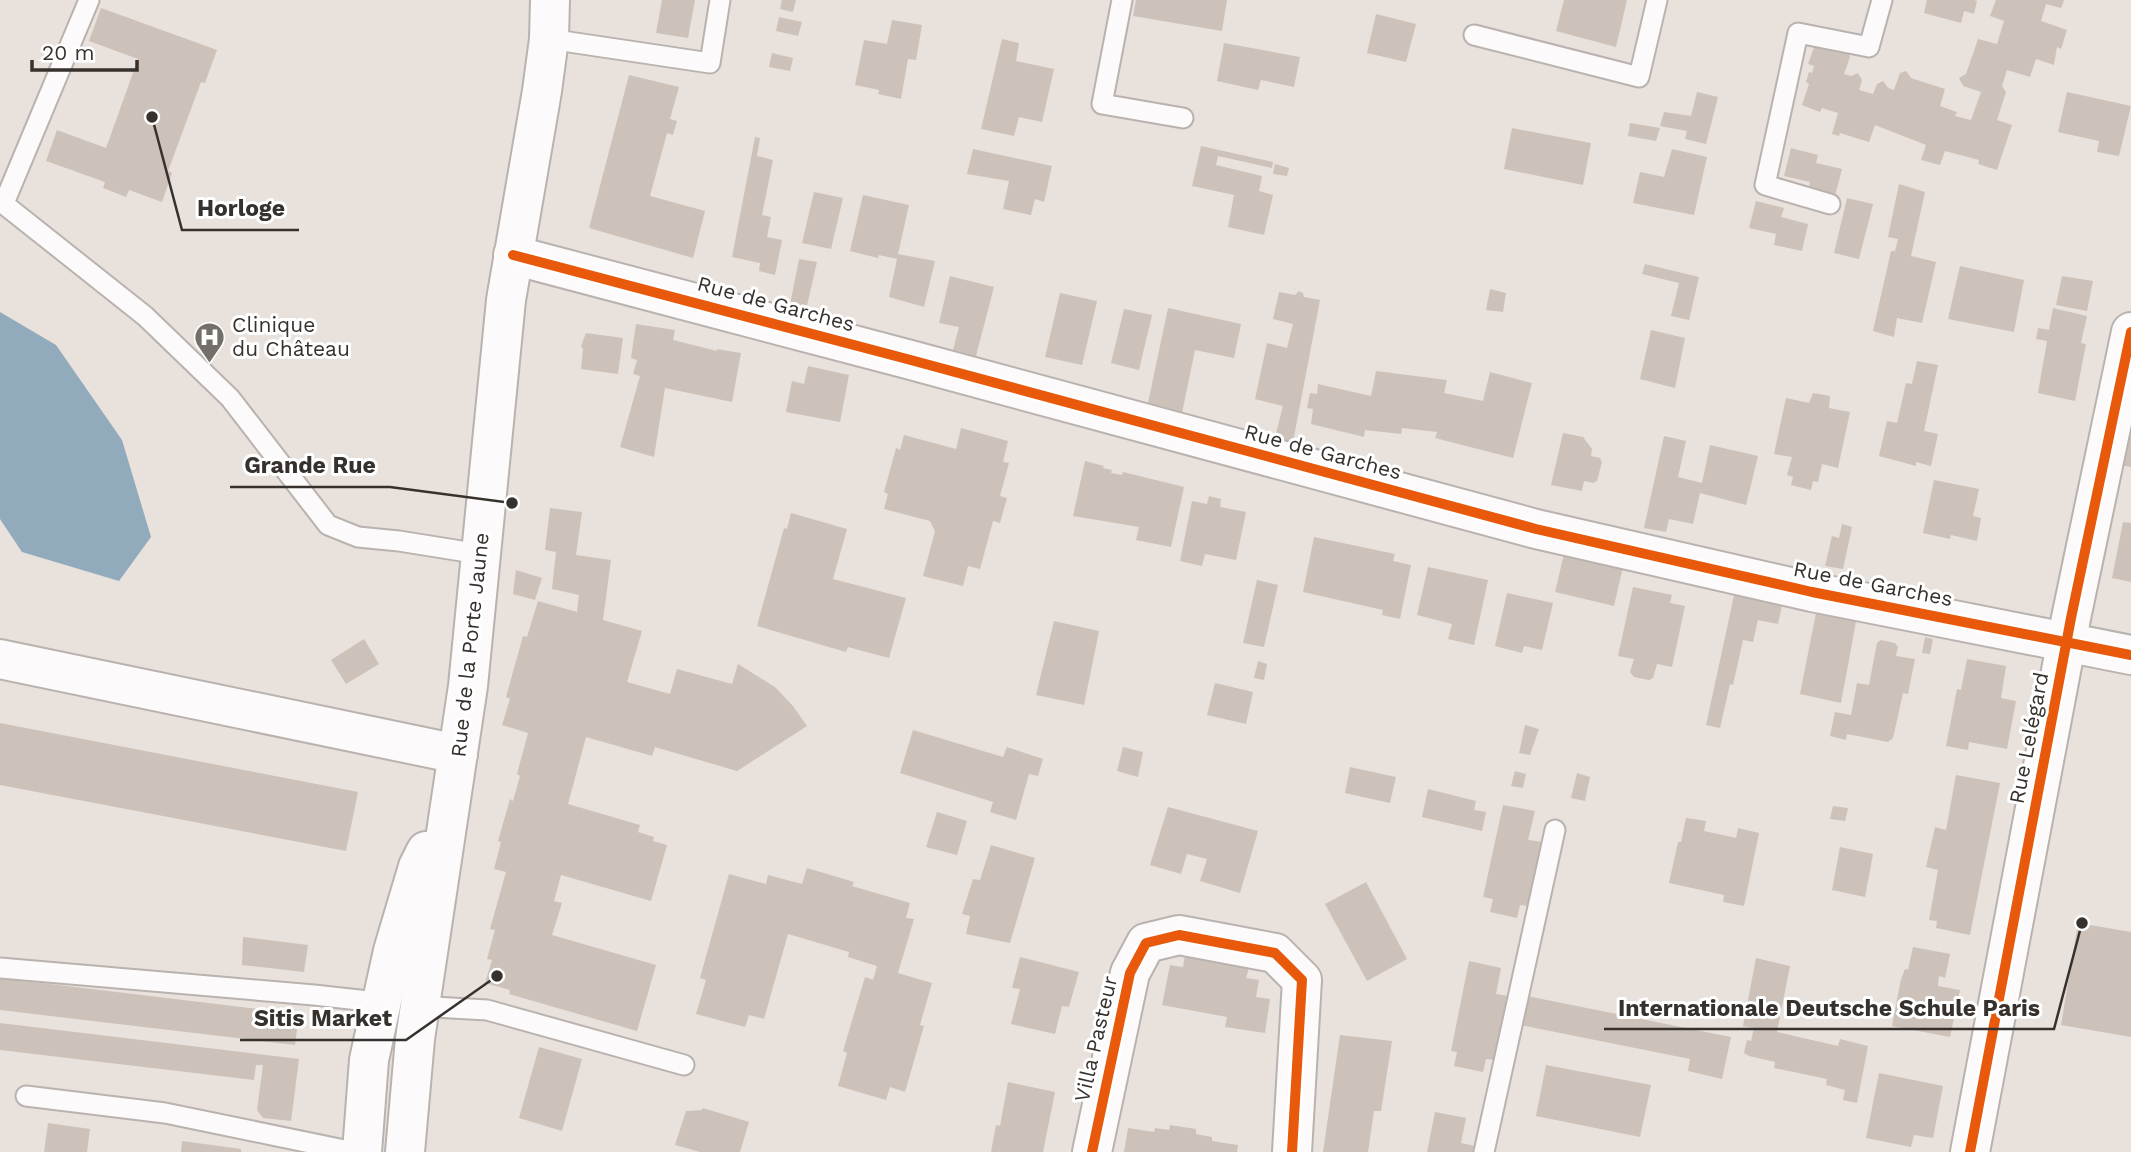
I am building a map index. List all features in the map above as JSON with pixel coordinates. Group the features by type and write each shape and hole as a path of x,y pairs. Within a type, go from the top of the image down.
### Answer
{"street":[{"name":"Rue de la Porte Jaune","path":"405,1152 419,1006 468,686 506,300 549,39 550,0"},
{"name":"Rue de Garches","path":"513,255 1536,529 1812,592 2131,655"},
{"name":"Rue Lelégard","path":"1970,1152 2066,642 2131,332"},
{"path":"0,659 458,754"},
{"name":"Rue de la Porte Jaune","path":"362,1152 369,1060 393,951 418,867 453,791"},
{"name":"Villa Pasteur","path":"1092,1152 1130,973 1146,943 1179,935 1275,953 1302,980 1292,1152"}],"lane":[{"path":"89,0 2,202 145,316 230,398 328,526 358,537 480,554"},
{"path":"549,39 710,63 720,0"},
{"path":"1122,0 1102,104 1183,118"},
{"path":"1474,35 1639,77 1657,0"},
{"path":"1829,204 1765,185 1798,33 1869,47 1882,0"},
{"path":"1484,1152 1555,830"},
{"path":"0,968 487,1010 684,1065"},
{"path":"26,1096 165,1113 354,1152"}],"water":[{"path":"0,312 56,345 122,440 151,537 119,581 22,552 0,519"}],"building":[{"path":"662,0 695,0 688,38 656,33"},
{"path":"782,0 796,0 793,12 780,9"},
{"path":"1136,0 1227,0 1222,31 1133,16"},
{"path":"1564,0 1627,0 1616,47 1556,31"},
{"path":"1927,0 1977,1 1974,14 1964,11 1961,23 1924,13"},
{"path":"1996,0 2064,0 2061,8 2046,4 2041,21 2067,30 2061,49 2057,47 2054,65 2036,59 2030,77 2007,70 2002,86 2006,92 1997,120 2012,125 1997,170 1978,164 1979,160 1945,151 1940,165 1921,160 1926,145 1875,125 1869,142 1840,133 1839,136 1832,134 1838,113 1822,108 1820,112 1802,105 1809,84 1806,82 1809,72 1812,73 1814,66 1808,64 1815,45 1840,53 1847,50 1850,57 1844,74 1851,76 1858,73 1862,80 1859,90 1873,94 1877,84 1883,81 1888,88 1894,90 1900,73 1906,71 1911,78 1945,89 1940,106 1957,112 1955,116 1971,120 1981,92 1963,86 1959,78 1966,74 1978,39 1997,44 2004,21 1990,16"},
{"path":"101,8 217,50 205,83 201,82 168,171 172,173 162,202 129,190 126,197 103,188 105,182 46,161 57,130 106,148 138,59 89,41"},
{"path":"1376,14 1416,24 1406,62 1367,53"},
{"path":"779,17 802,22 798,36 776,31"},
{"path":"892,20 922,25 916,60 908,59 901,99 878,94 879,90 855,85 864,40 887,44"},
{"path":"1002,39 1019,43 1016,61 1054,69 1042,122 1019,117 1014,136 981,129"},
{"path":"1224,43 1300,57 1294,87 1261,80 1258,90 1217,81"},
{"path":"772,53 793,58 790,71 769,67"},
{"path":"629,75 679,87 670,119 677,121 673,135 667,133 650,196 705,211 693,258 589,228"},
{"path":"1697,92 1718,97 1706,144 1685,139 1687,131 1660,126 1664,112 1691,116"},
{"path":"2067,92 2131,106 2119,156 2097,152 2099,141 2058,132"},
{"path":"1630,123 1660,128 1656,141 1628,136"},
{"path":"1512,128 1591,143 1583,185 1504,169"},
{"path":"755,137 760,138 757,156 773,160 762,215 771,217 767,237 782,240 775,275 759,271 760,263 732,257"},
{"path":"1201,146 1273,162 1272,168 1218,156 1216,165 1262,176 1259,191 1273,195 1264,235 1228,227 1234,195 1192,186"},
{"path":"1791,148 1818,155 1816,163 1842,169 1835,196 1808,190 1810,182 1784,176"},
{"path":"973,149 1052,166 1044,202 1035,199 1031,215 1003,209 1009,181 967,174"},
{"path":"1672,149 1707,157 1694,215 1633,203 1640,172 1664,177"},
{"path":"1275,164 1289,168 1287,176 1273,174"},
{"path":"1899,184 1925,192 1911,256 1936,262 1922,323 1897,318 1894,337 1873,331 1891,251 1895,251 1898,239 1888,237"},
{"path":"814,192 843,198 831,249 802,243"},
{"path":"863,195 909,205 898,254 935,261 924,307 889,297 897,259 879,255 878,258 850,251"},
{"path":"1847,198 1873,204 1859,259 1834,253"},
{"path":"1756,201 1784,208 1781,217 1808,224 1802,251 1774,245 1776,234 1749,228"},
{"path":"799,259 817,262 806,310 790,305"},
{"path":"1645,264 1699,277 1689,320 1671,316 1679,283 1642,274"},
{"path":"1960,266 2024,280 2014,332 1948,319"},
{"path":"950,276 994,287 976,356 953,350 959,327 939,323"},
{"path":"2062,276 2093,281 2087,311 2056,305"},
{"path":"1490,289 1506,293 1503,312 1486,310"},
{"path":"1299,291 1304,297 1320,300 1293,442 1275,437 1283,406 1255,399 1267,343 1287,348 1293,324 1273,319 1279,292 1295,295"},
{"path":"1060,293 1097,301 1082,365 1045,357"},
{"path":"1168,308 1241,324 1234,358 1195,350 1182,413 1148,403"},
{"path":"2053,308 2087,316 2081,343 2086,344 2075,401 2038,393 2047,341 2036,339 2038,328 2049,330"},
{"path":"1124,309 1152,315 1139,370 1111,363"},
{"path":"636,324 675,330 673,340 717,351 741,353 732,402 665,388 654,457 620,447 640,376 633,374 637,360 631,358"},
{"path":"1651,330 1685,338 1675,388 1640,379"},
{"path":"586,333 623,338 618,374 581,369 581,346"},
{"path":"1917,361 1938,365 1924,431 1938,434 1931,466 1916,462 1916,466 1879,456 1887,421 1897,423 1906,383 1912,384"},
{"path":"808,366 849,375 840,422 786,412 792,381 804,384"},
{"path":"1376,371 1447,380 1444,393 1483,401 1490,372 1532,383 1513,458 1435,438 1437,432 1402,428 1401,434 1365,430 1364,437 1311,424 1313,409 1307,408 1310,393 1317,394 1318,384 1371,396"},
{"path":"1813,393 1830,396 1829,408 1850,412 1838,468 1822,464 1818,482 1813,481 1811,490 1791,485 1793,477 1787,475 1792,457 1774,454 1786,398 1809,403"},
{"path":"961,428 1008,441 1003,462 1009,463 1000,496 1007,498 1000,523 993,521 980,569 968,566 963,586 923,576 935,531 930,521 884,509 888,494 884,492 896,448 900,450 904,435 956,449"},
{"path":"1563,433 1583,437 1592,449 1591,456 1600,458 1602,462 1597,481 1584,481 1582,491 1551,485"},
{"path":"2124,435 2131,437 2131,467 2119,465"},
{"path":"1664,436 1686,441 1678,477 1702,483 1710,445 1758,456 1746,505 1700,493 1693,524 1669,519 1666,532 1644,528"},
{"path":"1085,461 1104,466 1103,468 1112,470 1111,473 1122,475 1123,472 1184,487 1171,547 1136,540 1139,527 1073,516"},
{"path":"1934,480 1979,489 1973,516 1981,518 1977,541 1951,535 1950,539 1923,533"},
{"path":"1209,496 1221,499 1220,507 1246,512 1236,560 1205,554 1202,566 1180,561 1192,501 1207,504"},
{"path":"550,508 582,512 576,555 611,560 603,620 642,631 627,682 670,694 677,669 732,684 738,664 775,687 807,726 737,771 655,747 652,756 586,737 568,804 640,825 638,832 667,845 651,901 561,875 554,901 562,903 552,935 656,965 637,1031 509,994 510,990 485,983 492,960 487,959 495,930 490,929 506,872 494,869 501,842 498,841 520,776 517,774 528,733 502,725 510,699 506,697 523,636 527,637 538,601 577,612 579,595 552,589 556,552 545,550"},
{"path":"791,513 847,529 833,579 906,598 889,658 848,647 846,652 757,626 784,528 787,529"},
{"path":"2123,522 2131,523 2131,582 2112,578"},
{"path":"1842,524 1852,527 1843,569 1825,566 1832,536 1839,538"},
{"path":"1314,537 1395,554 1393,561 1411,565 1400,619 1382,615 1383,610 1303,592"},
{"path":"1564,554 1623,567 1614,606 1555,592"},
{"path":"1428,567 1488,580 1474,645 1448,639 1452,624 1417,615"},
{"path":"516,570 542,578 535,600 513,594"},
{"path":"1257,580 1278,585 1264,647 1243,643"},
{"path":"1633,587 1672,595 1670,603 1685,606 1672,667 1657,664 1653,678 1649,680 1634,677 1630,672 1634,659 1618,656"},
{"path":"1735,591 1783,601 1778,624 1758,620 1753,642 1743,640 1720,728 1706,725"},
{"path":"1507,593 1553,603 1542,650 1524,646 1522,653 1495,646"},
{"path":"1817,608 1857,616 1841,703 1800,694"},
{"path":"1054,621 1099,631 1084,705 1036,695"},
{"path":"1925,637 1933,639 1930,654 1922,653"},
{"path":"364,639 379,664 346,684 331,660"},
{"path":"1881,640 1895,643 1898,647 1896,656 1915,659 1908,694 1903,693 1893,738 1888,742 1847,734 1846,740 1830,736 1835,712 1851,715 1857,683 1869,685 1877,643"},
{"path":"1967,659 2006,666 2001,698 2016,701 2007,749 1969,742 1968,750 1946,746 1957,689 1961,690"},
{"path":"1258,661 1267,664 1264,680 1254,678"},
{"path":"1215,683 1253,692 1246,724 1207,715"},
{"path":"0,723 358,792 346,851 0,785"},
{"path":"1525,725 1539,729 1530,755 1519,753"},
{"path":"913,730 1003,757 1007,747 1043,759 1038,776 1029,774 1016,820 990,812 993,802 900,773"},
{"path":"1123,747 1143,752 1138,777 1117,771"},
{"path":"1350,767 1396,777 1390,803 1345,793"},
{"path":"1515,771 1526,774 1523,788 1511,786"},
{"path":"1577,773 1590,777 1585,801 1571,798"},
{"path":"1956,775 2000,783 1970,935 1936,928 1937,921 1929,920 1938,870 1926,867 1935,827 1946,830"},
{"path":"1428,789 1476,801 1474,810 1486,812 1482,831 1422,817"},
{"path":"1503,805 1535,811 1528,840 1543,842 1529,906 1520,905 1517,918 1490,912 1493,899 1483,897"},
{"path":"1833,806 1848,808 1845,821 1830,819"},
{"path":"1168,807 1258,831 1240,893 1200,881 1207,859 1187,854 1181,874 1150,865"},
{"path":"937,812 967,821 957,855 926,847"},
{"path":"1686,818 1706,821 1704,831 1736,838 1738,828 1759,833 1744,906 1723,902 1724,895 1669,883"},
{"path":"991,845 1035,858 1010,943 966,934 970,916 962,914 973,879 980,880"},
{"path":"1840,847 1873,854 1865,897 1832,890"},
{"path":"807,868 854,882 852,886 910,903 906,918 914,919 898,973 932,983 920,1025 924,1026 905,1092 890,1087 886,1100 838,1086 847,1053 843,1051 865,977 873,980 877,966 848,957 849,952 788,934 764,1019 749,1015 745,1027 696,1014 706,980 700,978 729,874 766,884 768,875 802,884"},
{"path":"1366,882 1407,959 1367,981 1325,904"},
{"path":"2078,923 2131,932 2131,1037 2061,1025"},
{"path":"243,937 308,945 304,972 242,965"},
{"path":"1913,947 1950,954 1945,978 1939,976 1938,986 1960,990 1950,1037 1892,1026 1901,979 1905,969 1908,970"},
{"path":"1185,955 1249,968 1246,978 1259,980 1256,997 1270,999 1265,1033 1225,1027 1227,1017 1162,1005 1170,965 1183,967"},
{"path":"1020,957 1079,972 1069,1007 1062,1006 1055,1034 1011,1024 1020,989 1012,988"},
{"path":"1756,958 1790,966 1777,1032 1838,1046 1840,1039 1868,1046 1857,1103 1843,1100 1845,1090 1826,1085 1827,1079 1774,1068 1775,1062 1744,1053 1754,1028 1743,1026"},
{"path":"1469,961 1501,968 1496,994 1508,996 1494,1060 1486,1059 1483,1072 1454,1066 1457,1052 1451,1051"},
{"path":"0,978 299,1014 295,1045 0,1010"},
{"path":"1527,996 1731,1037 1722,1079 1688,1071 1690,1059 1520,1025"},
{"path":"0,1023 299,1059 291,1121 263,1118 257,1110 263,1065 256,1065 254,1080 0,1050"},
{"path":"1340,1035 1392,1041 1381,1111 1374,1111 1368,1152 1323,1152"},
{"path":"539,1047 582,1059 562,1131 519,1118"},
{"path":"1546,1065 1651,1085 1640,1137 1536,1116"},
{"path":"1879,1073 1943,1086 1933,1138 1914,1135 1911,1147 1866,1138"},
{"path":"1008,1082 1055,1092 1043,1152 991,1152 996,1125 1000,1126"},
{"path":"703,1108 749,1122 740,1152 700,1152 675,1145 686,1111"},
{"path":"1435,1112 1466,1118 1461,1143 1475,1146 1474,1152 1427,1152"},
{"path":"48,1123 90,1129 87,1152 44,1152"},
{"path":"1170,1125 1196,1129 1196,1134 1212,1137 1212,1141 1238,1145 1237,1152 1124,1152 1128,1128 1154,1132 1155,1128 1169,1130"},
{"path":"182,1141 241,1149 241,1152 181,1152"}],"cycle path":[{"path":"513,255 1536,529 1812,592 2131,655"},
{"path":"1970,1152 2071,618 2131,332"},
{"path":"1092,1152 1130,973 1146,943 1179,935 1275,953 1302,980 1292,1152"}],"place":[{"name":"Horloge","path":"152,117"},
{"name":"Clinique du Château","path":"209,364"},
{"name":"Grande Rue","path":"512,503"},
{"name":"Internationale Deutsche Schule Paris","path":"2082,923"},
{"name":"Sitis Market","path":"497,976"}]}
